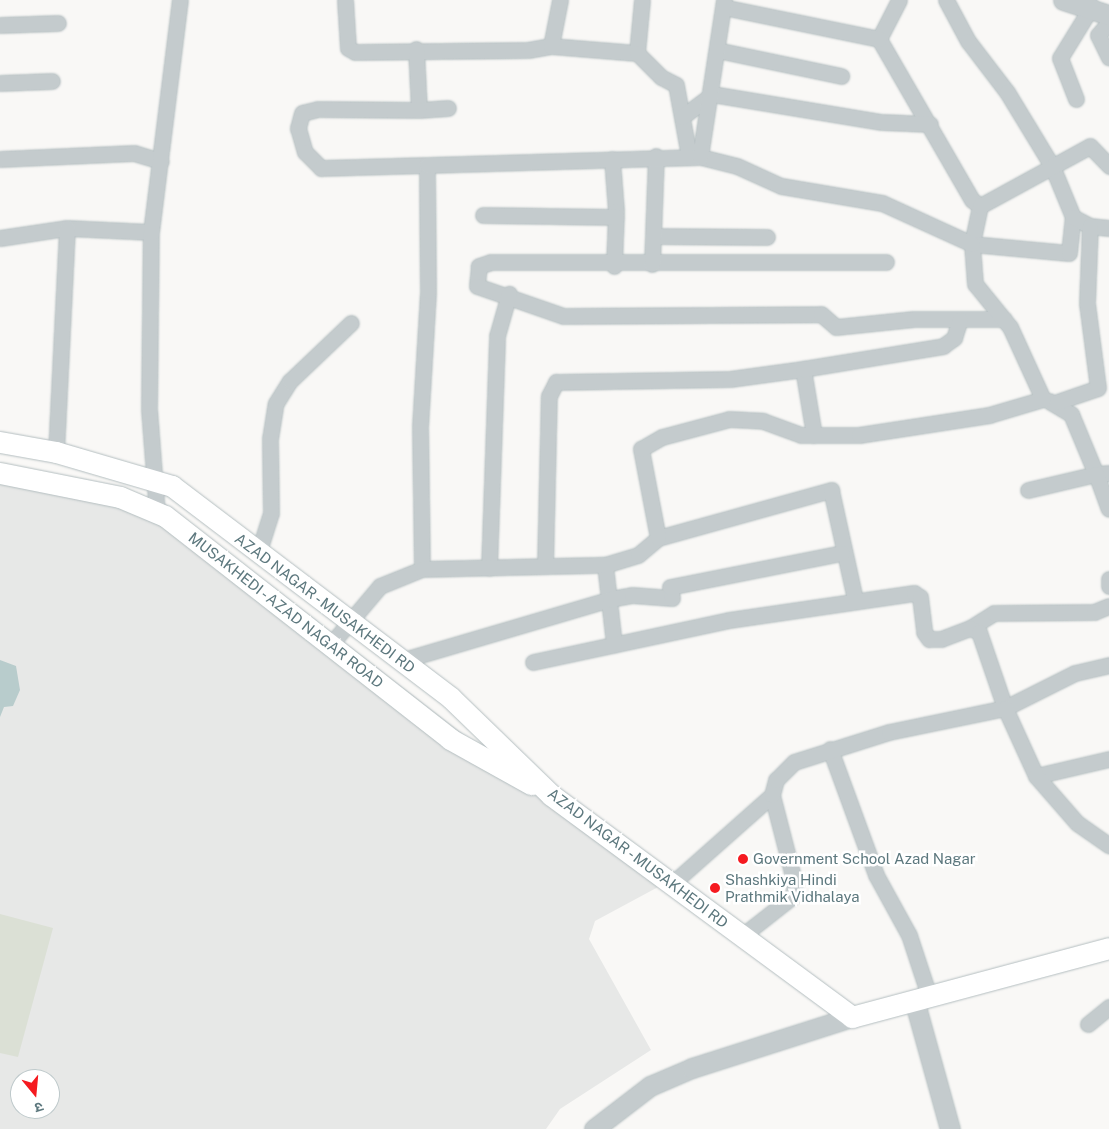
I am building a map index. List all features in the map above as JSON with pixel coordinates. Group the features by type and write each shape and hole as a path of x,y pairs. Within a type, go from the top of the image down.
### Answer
{"main road":[{"path":"0,442 56,452 165,483"},
{"name":"MUSAKHEDI - AZAD NAGAR ROAD","path":"0,474 120,497 157,513 331,644 450,739 551,795"},
{"name":"AZAD NAGAR - MUSAKHEDI RD","path":"165,483 451,698 551,795 674,882 742,936 852,1017"},
{"path":"852,1017 923,1001 1109,948"}],"street":[{"path":"157,513 165,483 149,409 151,232 180,0"},
{"path":"345,0 350,50 528,50 551,46 637,53 676,85 682,117 694,157"},
{"path":"551,46 560,0"},
{"path":"637,53 642,0"},
{"path":"879,39 899,0"},
{"path":"448,108 419,110 318,109 302,113 298,128 305,152 320,168 427,165 549,165 656,156 694,157 737,166 781,186 882,203 972,244 1069,253 1073,217 1052,166 1008,92 968,41 946,0"},
{"path":"1063,0 1092,6 1109,15"},
{"path":"694,157 712,94 724,3 879,39 930,124 972,200 980,206"},
{"path":"1076,99 1060,58 1092,6"},
{"path":"1109,22 1098,35 1109,58"},
{"path":"0,25 58,23"},
{"path":"416,49 419,110"},
{"path":"717,50 841,76"},
{"path":"0,83 52,81"},
{"path":"682,117 712,94 882,122 930,124"},
{"path":"1109,166 1090,146 980,206 972,244 975,284 1004,319 1050,401 1070,414 1102,473 1109,510"},
{"path":"0,159 134,153 161,161"},
{"path":"652,264 656,156"},
{"path":"612,159 616,217 614,266"},
{"path":"422,569 420,427 428,291 427,165"},
{"path":"483,215 616,217"},
{"path":"1073,217 1090,226 1109,228"},
{"path":"658,538 641,449 646,444 729,419 763,420 814,435 859,435 989,415 1098,388 1087,303 1090,226"},
{"path":"0,238 67,228 151,232"},
{"path":"56,452 67,228"},
{"path":"653,236 766,237"},
{"path":"886,262 479,266 477,286 509,294 563,316 821,314 836,327 914,319 1004,319"},
{"path":"488,568 497,336 509,294"},
{"path":"545,566 549,396 556,382 730,379 803,369 943,346 954,338 960,320"},
{"path":"258,554 271,513 270,439 276,403 290,381 351,323"},
{"path":"803,369 814,435"},
{"path":"1028,490 1102,473"},
{"path":"331,644 380,586 422,569 605,565 638,555 658,538 831,490 842,553 855,599"},
{"path":"400,661 610,599 632,595 672,598 670,587 842,553"},
{"path":"605,565 614,644"},
{"path":"1109,579 1109,586"},
{"path":"534,662 614,644 855,599 918,594 924,632 929,639 950,637 970,628 994,613 1094,612 1109,606"},
{"path":"970,628 983,638 1005,708 1036,776 1077,823 1109,845"},
{"path":"742,936 793,896 794,884 772,795 776,780 794,762 830,749 1005,708 1075,673 1109,665"},
{"path":"830,749 876,875 909,935 950,1129"},
{"path":"1036,776 1109,759"},
{"path":"674,882 772,795"},
{"path":"1088,1024 1109,1007"},
{"path":"594,1129 650,1086 692,1068 852,1017"}],"shaded area":[{"path":"0,467 162,501 660,886 595,921 589,939 651,1050 560,1109 546,1129 0,1129"},
{"path":"0,660 16,666 20,690 13,706 4,707 0,717"},
{"path":"0,914 53,928 18,1057 0,1053"}],"place":[{"name":"Government School Azad Nagar","path":"743,859"},
{"name":"Shashkiya Hindi Prathmik Vidhalaya","path":"715,888"}]}
